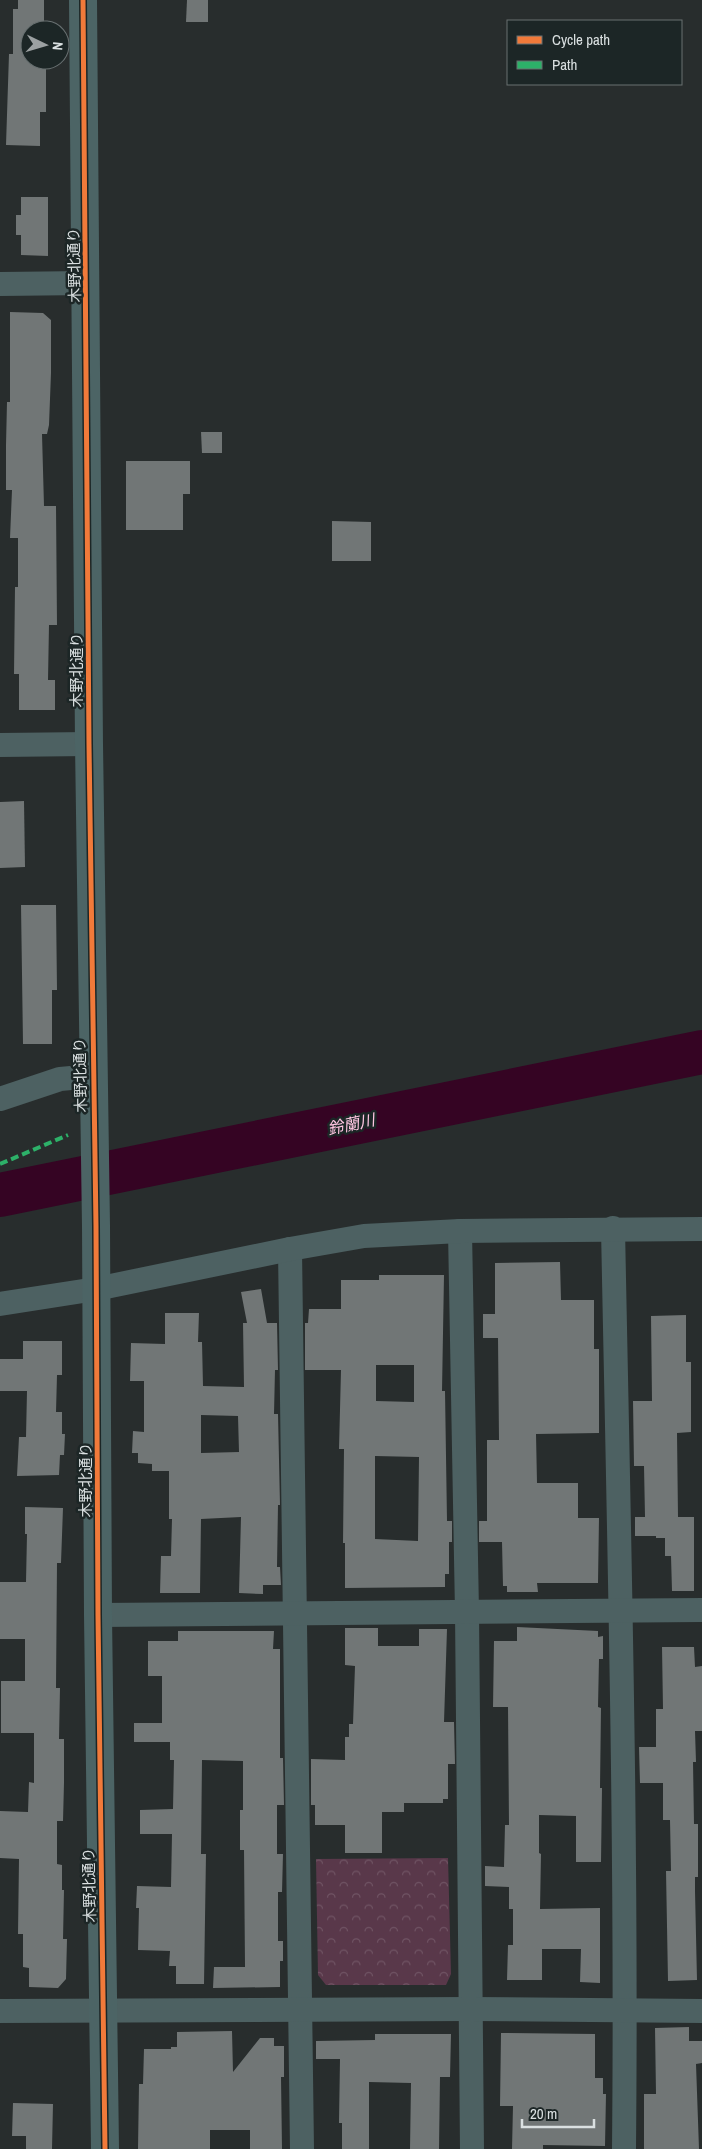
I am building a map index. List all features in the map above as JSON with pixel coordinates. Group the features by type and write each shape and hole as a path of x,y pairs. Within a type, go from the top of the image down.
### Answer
{"street":[{"name":"木野北通り","path":"83,0 87,283 93,1142 96,1226 98,1615 105,2149"},
{"path":"0,284 87,283"},
{"path":"0,745 89,744"},
{"path":"0,1099 60,1079 93,1076"},
{"path":"613,1228 621,1610 626,2011 624,2149"},
{"path":"0,1304 96,1289 290,1249 364,1236 460,1230 702,1229"},
{"path":"460,1230 467,1612 472,2149"},
{"path":"290,1249 302,2149"},
{"path":"98,1615 702,1610"},
{"path":"0,2011 702,2010"}],"green space":[{"path":"448,1858 451,1974 446,1985 326,1985 318,1975 316,1859"}],"building":[{"path":"18,0 44,0 44,20 20,20 20,70 46,70 46,112 40,112 40,146 6,145 9,54 13,54 13,9 18,9"},
{"path":"187,0 208,0 208,22 186,22"},
{"path":"21,197 48,197 48,256 21,255 21,235 16,235 16,215 21,215"},
{"path":"10,312 43,313 51,320 49,425 47,434 42,434 44,506 56,506 57,625 49,625 48,680 55,680 55,710 19,710 19,674 14,674 15,587 18,587 18,538 10,538 12,490 6,490 7,402 10,402"},
{"path":"201,432 222,432 222,453 202,453"},
{"path":"126,461 190,461 190,494 183,494 183,530 126,530"},
{"path":"332,521 371,522 371,561 332,561"},
{"path":"24,801 25,867 0,868 0,802"},
{"path":"21,905 56,905 57,990 52,990 52,1044 23,1044"},
{"path":"560,1262 561,1300 594,1300 594,1349 599,1349 599,1433 536,1434 537,1483 578,1483 578,1518 599,1518 598,1583 537,1583 538,1592 507,1592 507,1586 503,1586 502,1542 479,1542 479,1521 487,1521 487,1440 499,1440 498,1338 483,1338 483,1314 495,1314 495,1263"},
{"path":"379,1275 444,1275 442,1391 445,1391 447,1521 452,1521 452,1542 449,1542 449,1574 445,1574 445,1587 345,1588 345,1543 343,1543 344,1449 339,1449 341,1370 305,1370 305,1323 308,1323 309,1309 341,1309 341,1280 379,1280","holes":["376,1365 414,1365 414,1402 376,1401","375,1456 419,1457 418,1541 375,1539"]},
{"path":"261,1289 267,1323 277,1323 278,1370 275,1370 274,1414 278,1414 280,1505 278,1505 277,1567 280,1567 281,1585 263,1585 263,1594 239,1593 241,1517 201,1519 200,1593 160,1593 161,1556 171,1556 172,1519 169,1519 169,1471 152,1471 152,1464 138,1463 138,1453 132,1453 133,1431 144,1432 144,1381 130,1381 131,1343 165,1344 165,1313 199,1313 198,1342 202,1342 203,1386 244,1387 243,1323 247,1323 241,1292","holes":["201,1415 238,1416 239,1452 201,1453"]},
{"path":"686,1315 686,1362 691,1362 691,1432 677,1433 678,1517 694,1517 694,1591 672,1591 671,1556 665,1556 665,1538 635,1536 635,1517 645,1517 644,1466 634,1466 633,1401 652,1401 651,1316"},
{"path":"23,1341 62,1341 62,1375 57,1375 56,1412 62,1412 62,1434 65,1434 64,1455 60,1455 59,1475 17,1476 19,1437 26,1437 27,1391 0,1391 0,1359 23,1359"},
{"path":"25,1507 63,1508 61,1563 57,1563 56,1688 60,1688 59,1739 64,1739 64,1783 63,1821 57,1821 57,1864 62,1865 62,1890 64,1890 63,1939 67,1939 66,1979 58,1988 29,1987 29,1968 23,1967 23,1934 18,1934 19,1859 0,1858 0,1811 28,1812 29,1782 34,1783 34,1733 1,1733 1,1681 25,1681 25,1639 0,1639 0,1582 26,1582 27,1534 25,1534"},
{"path":"517,1627 598,1631 598,1637 603,1636 603,1659 599,1659 598,1707 601,1708 601,1862 576,1862 576,1816 539,1815 539,1853 541,1854 540,1909 600,1908 600,1983 580,1982 581,1949 542,1949 542,1980 507,1980 508,1945 513,1945 513,1909 509,1909 509,1887 485,1886 485,1866 504,1867 505,1825 509,1825 508,1707 493,1707 494,1641 517,1641"},
{"path":"345,1628 378,1628 378,1646 419,1646 419,1629 447,1629 444,1722 454,1722 455,1764 448,1764 448,1799 443,1799 443,1803 404,1803 404,1812 382,1812 382,1853 345,1853 345,1825 315,1825 315,1805 311,1805 311,1759 345,1760 345,1737 349,1737 349,1724 353,1724 355,1666 345,1665"},
{"path":"178,1631 274,1631 273,1649 280,1649 280,1758 283,1758 284,1805 277,1805 277,1854 283,1854 282,1892 278,1892 278,1941 283,1941 283,1961 280,1961 280,1987 213,1988 214,1967 245,1967 244,1850 240,1850 240,1810 243,1810 243,1761 202,1760 201,1854 206,1854 204,1984 176,1984 176,1966 169,1966 170,1951 138,1950 139,1908 136,1908 137,1886 171,1887 172,1834 140,1834 140,1810 173,1809 174,1760 170,1760 170,1742 134,1742 134,1723 162,1723 162,1676 148,1676 148,1641 178,1641"},
{"path":"662,1647 694,1647 695,1667 702,1666 702,1731 695,1731 696,1762 693,1762 694,1824 698,1824 698,1877 695,1877 697,1980 668,1981 666,1871 671,1871 670,1820 663,1820 663,1783 640,1783 639,1747 656,1747 656,1709 663,1709"},
{"path":"689,2027 689,2041 702,2041 702,2063 696,2064 699,2149 644,2149 644,2094 656,2094 655,2028"},
{"path":"232,2031 233,2072 260,2038 274,2038 274,2046 284,2046 284,2077 281,2077 282,2149 250,2149 250,2130 210,2130 210,2149 138,2149 139,2084 143,2084 144,2049 171,2049 171,2047 177,2047 177,2032"},
{"path":"501,2033 595,2034 595,2078 603,2078 603,2094 606,2094 605,2146 543,2145 543,2149 512,2149 513,2106 500,2106"},
{"path":"375,2034 451,2034 450,2077 440,2077 439,2149 410,2149 411,2083 369,2082 369,2149 342,2149 342,2123 339,2123 340,2059 316,2059 316,2041 375,2040"},
{"path":"13,2103 53,2104 52,2149 26,2149 26,2136 12,2136"}],"waterway":[{"name":"鈴蘭川","path":"0,1195 702,1052"}],"marked path":[{"path":"0,1164 68,1135"}],"cycle path":[{"path":"83,0 89,744 96,1226 98,1615 105,2149"}]}
